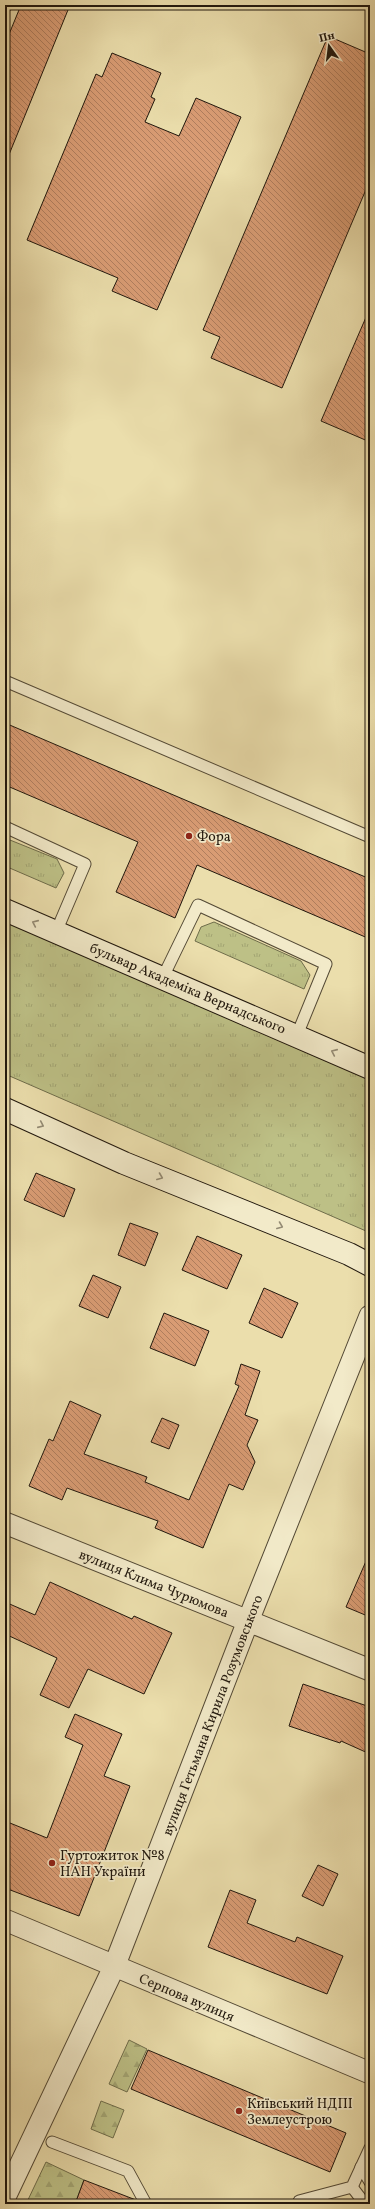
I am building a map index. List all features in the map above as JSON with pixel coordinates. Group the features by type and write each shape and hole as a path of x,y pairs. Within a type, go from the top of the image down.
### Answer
{"main road":[{"name":"бульвар Академіка Вернадського","path":"5,910 297,1035 370,1068"},
{"path":"5,1109 124,1163 349,1254 370,1265"}],"street":[{"name":"вулиця Гетьмана Кирила Розумовського","path":"5,2195 114,1967 248,1621 370,1316"},
{"name":"вулиця Клима Чурюмова","path":"5,1523 370,1670"},
{"name":"Серпова вулиця","path":"5,1920 114,1967 370,2073"}],"lane":[{"path":"5,681 370,837"},
{"path":"5,826 85,864 56,932"},
{"path":"163,977 198,905 326,964 297,1035"},
{"path":"52,2142 128,2171 146,2204"},
{"path":"352,2187 370,2148"},
{"path":"361,2167 370,2182"},
{"path":"298,2204 299,2201 352,2187"},
{"path":"352,2187 365,2204"}],"green space":[{"path":"5,838 57,859 64,873 56,888 5,866"},
{"path":"5,922 370,1080 370,1229 366,1231 5,1074"},
{"path":"214,922 301,961 310,975 304,989 195,941 201,927"},
{"path":"129,2040 147,2049 127,2092 109,2084"},
{"path":"101,2101 124,2110 113,2138 91,2129"},
{"path":"46,2162 84,2180 75,2204 26,2204"}],"building":[{"path":"21,5 70,5 6,162 5,44"},
{"path":"328,36 370,54 370,180 282,388 211,358 220,337 203,330"},
{"path":"112,53 161,73 151,97 155,99 145,122 179,136 196,98 241,117 157,310 112,291 118,278 27,240 96,74 102,77"},
{"path":"370,308 370,442 321,421"},
{"path":"5,723 370,879 370,939 197,865 175,918 116,892 138,842 5,785"},
{"path":"36,1173 75,1189 64,1217 24,1200"},
{"path":"130,1223 158,1233 145,1266 118,1255"},
{"path":"197,1236 242,1255 227,1289 182,1270"},
{"path":"93,1275 121,1287 108,1318 79,1306"},
{"path":"264,1288 298,1303 282,1338 249,1323"},
{"path":"164,1313 209,1331 195,1366 150,1348"},
{"path":"241,1364 260,1371 245,1415 258,1420 247,1445 255,1462 243,1490 229,1484 203,1548 155,1528 158,1521 67,1488 62,1500 29,1486 49,1439 53,1441 70,1401 101,1415 84,1454 147,1477 145,1482 189,1500 239,1386 235,1384"},
{"path":"162,1418 179,1425 169,1449 151,1442"},
{"path":"370,1552 370,1617 346,1607"},
{"path":"50,1582 132,1619 134,1616 172,1633 144,1694 88,1669 69,1708 40,1695 57,1658 5,1634 5,1602 35,1615"},
{"path":"303,1684 370,1707 370,1754 341,1741 340,1743 289,1726"},
{"name":"Гуртожиток №8 НАН України","path":"75,1714 122,1734 104,1776 130,1786 79,1916 5,1888 5,1821 47,1838 83,1745 65,1737"},
{"path":"318,1865 338,1874 323,1906 302,1896"},
{"path":"230,1890 256,1900 247,1923 295,1942 297,1937 343,1956 327,1994 208,1947"},
{"name":"Київський НДПІ Землеустрою","path":"148,2050 346,2133 330,2172 131,2089"},
{"path":"84,2180 136,2200 138,2204 75,2204"}],"place":[{"name":"Фора","path":"189,836"},
{"name":"Гуртожиток №8 НАН України","path":"52,1863"},
{"name":"Київський НДПІ Землеустрою","path":"239,2111"}]}
